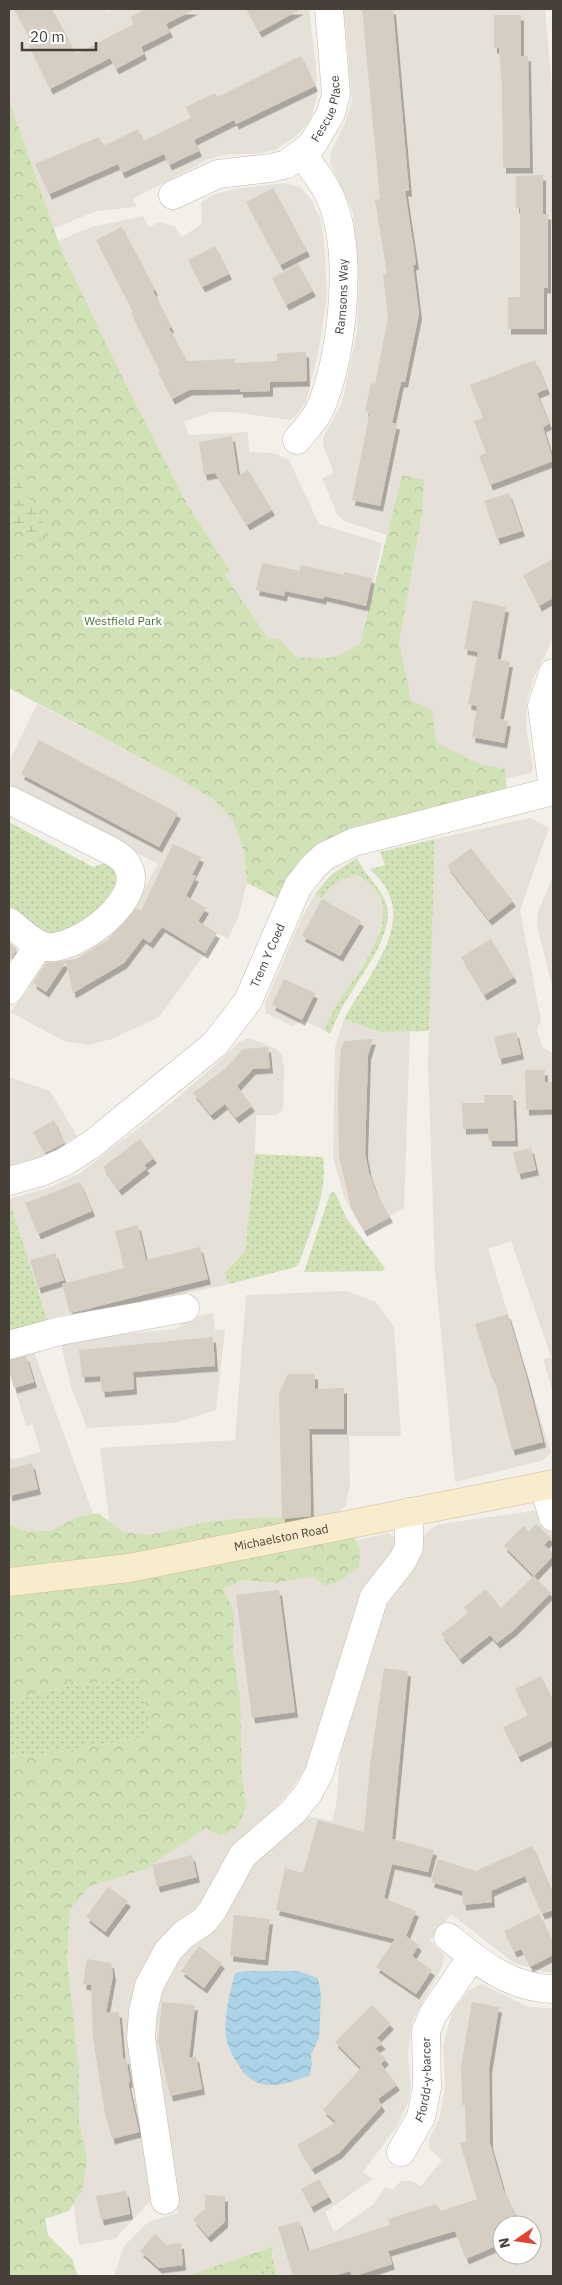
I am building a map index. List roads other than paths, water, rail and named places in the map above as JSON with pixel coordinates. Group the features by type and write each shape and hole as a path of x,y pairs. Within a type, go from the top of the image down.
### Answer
{"street":[{"name":"Fescue Place","path":"173,195 218,174 271,168 287,164 302,154 321,132 331,113 336,94 328,9"},
{"name":"Ramsons Way","path":"297,440 319,411 326,393 338,340 343,273 335,210 327,189 302,154"},
{"path":"553,673 542,706 553,790"},
{"name":"Trem Y Coed","path":"9,1181 56,1165 91,1145 215,1044 248,1001 298,886 313,867 325,856 354,842 553,790"},
{"path":"9,800 111,851 126,862 131,874 128,889 120,904 100,926 72,944 48,947 39,945 9,922"},
{"path":"9,990 39,945"},
{"path":"9,1345 60,1332 184,1308"},
{"path":"548,1485 553,1517"},
{"name":"Michaelston Road","path":"9,1582 129,1568 548,1485"},
{"path":"165,2200 141,2038 143,2012 149,1986 168,1951 212,1912 243,1855 293,1812 309,1792 319,1773 374,1597 403,1560 409,1548 409,1512"},
{"path":"448,1937 472,1957 517,1984 553,1989"},
{"name":"Ffordd-y-barcer","path":"401,2152 421,2117 427,2087 425,2054 430,2023 443,1996 472,1957"}],"water":[{"path":"247,1971 298,1971 318,1978 321,1995 319,2038 311,2055 312,2065 309,2076 280,2084 261,2084 245,2074 234,2058 228,2045 226,2034 227,2007 235,1973"}],"park label":[{"name":"Westfield Park","path":"123,621"}]}
